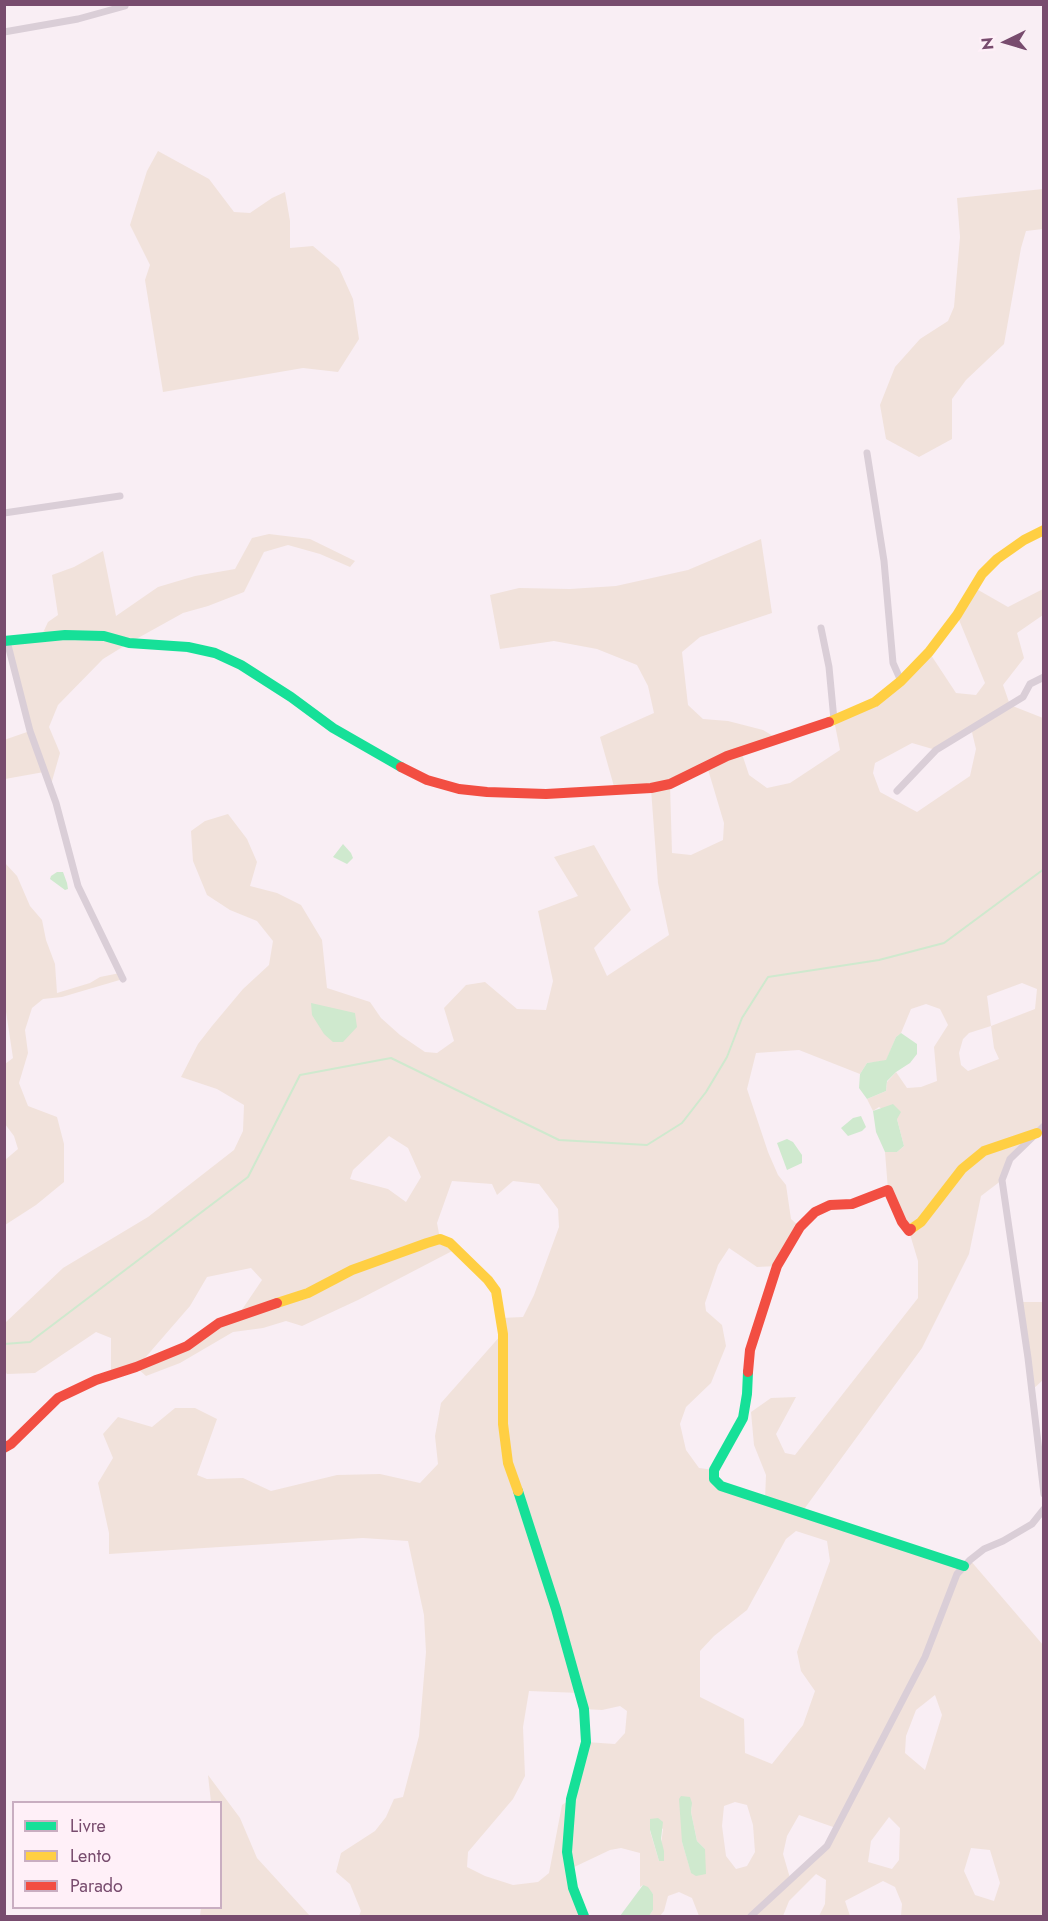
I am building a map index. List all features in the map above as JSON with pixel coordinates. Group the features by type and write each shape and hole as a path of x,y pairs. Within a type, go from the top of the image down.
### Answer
{"street":[{"path":"4,32 78,19 125,6"},
{"path":"867,453 884,561 893,663 901,681"},
{"path":"4,513 120,496"},
{"path":"123,979 78,886 59,814 30,731 6,641 65,635 104,636 129,643 188,647 215,653 241,665 291,697 333,728 391,762 428,780 459,789 546,794 651,788 670,784 727,756 834,720 875,702 901,681 929,652 982,574 997,559 1024,540 1044,530"},
{"path":"821,628 829,667 834,720"},
{"path":"897,791 936,750 1023,697 1030,684 1044,677"},
{"path":"1040,1129 1010,1160 1002,1180 1028,1358 1044,1494"},
{"path":"964,1566 721,1486 714,1479 714,1470 743,1418 750,1350 777,1266 800,1227 815,1212 830,1205 852,1204 888,1190 902,1222 909,1231 921,1222 962,1169 984,1151 1040,1129"},
{"path":"4,1448 12,1444 58,1398 96,1380 188,1346 219,1323 308,1293 352,1270 427,1242 440,1239 450,1243 488,1280 496,1292 502,1334 503,1424 508,1463 556,1609 584,1709 586,1742 571,1800 567,1852 573,1888 584,1917"},
{"path":"751,1917 827,1846 925,1657 957,1574 984,1549 1032,1524 1044,1509"}],"shaded area":[{"path":"158,151 209,179 234,212 250,213 285,192 290,221 290,248 313,246 339,268 353,299 359,339 338,372 303,368 163,392 145,280 150,265 130,225 147,171"},
{"path":"1043,189 1043,229 1026,231 1004,344 966,380 952,399 952,439 919,457 886,439 880,405 895,367 920,339 948,321 954,307 960,237 957,198"},
{"path":"269,534 310,539 355,561 350,567 320,554 288,545 264,552 244,592 183,613 129,643 103,659 58,705 49,727 60,753 50,788 44,772 5,779 4,740 30,731 7,641 41,637 48,622 58,615 52,575 74,567 103,551 116,616 158,587 195,576 235,569 252,538"},
{"path":"761,539 772,613 700,637 682,652 688,705 703,719 728,721 763,730 778,739 741,751 749,775 767,788 790,783 840,750 834,720 875,702 929,652 956,693 976,695 985,683 957,615 973,587 1008,607 1043,589 1043,615 1017,633 1024,658 1003,685 1010,705 1043,718 1043,1126 1010,1159 1002,1180 981,1196 969,1254 922,1348 802,1512 964,1566 970,1560 1043,1645 1043,1916 901,1916 902,1904 895,1887 883,1881 845,1901 850,1916 819,1916 825,1904 826,1880 816,1874 789,1901 783,1916 699,1916 692,1898 679,1892 668,1896 664,1911 660,1916 649,1916 653,1910 653,1894 643,1885 640,1887 640,1853 621,1848 610,1850 570,1869 584,1916 359,1916 361,1911 350,1884 336,1872 341,1853 375,1831 386,1817 394,1799 403,1797 419,1736 426,1652 424,1615 408,1541 363,1538 109,1554 109,1533 98,1483 113,1458 103,1434 118,1417 152,1427 175,1408 195,1408 217,1419 197,1475 207,1479 243,1478 271,1491 337,1475 380,1474 420,1483 438,1464 435,1436 441,1403 502,1334 501,1318 523,1317 534,1295 559,1227 558,1209 539,1184 513,1181 497,1195 492,1184 452,1181 437,1223 440,1239 456,1249 302,1326 286,1321 263,1328 233,1332 180,1363 146,1376 136,1367 111,1376 111,1338 96,1332 35,1373 7,1374 5,1371 5,1323 63,1268 148,1217 234,1150 243,1131 244,1105 217,1089 181,1077 198,1044 212,1026 243,989 269,965 273,941 257,921 230,910 207,895 193,861 191,831 205,821 228,814 247,839 257,862 250,886 277,893 301,905 322,940 327,988 370,1002 381,1018 400,1035 425,1052 437,1053 454,1041 444,1008 466,985 485,982 517,1009 546,1010 553,981 538,911 578,896 554,857 594,845 631,910 594,948 607,976 669,935 658,883 651,789 615,790 600,737 654,713 648,686 637,665 597,649 554,641 500,649 490,595 519,588 570,589 616,586 688,570","holes":["971,728 976,749 970,776 917,812 880,792 873,773 875,763 912,743 936,750","707,766 724,823 723,840 691,855 672,853 670,784","1022,983 1037,989 1035,1009 991,1026 987,996","926,1004 940,1009 948,1025 934,1047 937,1081 921,1087 907,1088 896,1072 887,1082 886,1091 867,1099 873,1111 879,1107 897,1119 904,1146 897,1152 885,1152 888,1190 909,1231 918,1261 918,1298 795,1455 785,1453 776,1434 796,1397 771,1398 751,1412 754,1445 766,1475 765,1500 714,1479 714,1470 699,1468 686,1450 680,1424 686,1407 711,1383 726,1346 722,1325 706,1311 705,1303 718,1265 729,1248 757,1267 777,1266 800,1227 791,1219 786,1185 778,1175 768,1152 747,1089 756,1053 799,1050 860,1074 867,1063 886,1061 896,1037 901,1033 911,1009","991,1026 994,1048 999,1059 968,1071 961,1065 959,1053 963,1039 969,1033","389,1136 408,1148 421,1177 406,1202 388,1189 350,1179 353,1170","251,1268 262,1280 237,1317 138,1366 190,1306 207,1277","796,1531 827,1541 830,1561 797,1652 801,1671 815,1691 803,1725 772,1764 745,1753 744,1719 700,1697 700,1651 714,1636 747,1610 786,1539","529,1691 580,1693 584,1709 602,1710 620,1706 627,1711 625,1733 615,1744 586,1742 571,1799 562,1805 549,1873 538,1882 513,1885 485,1876 467,1867 468,1852 513,1799 525,1776 523,1727","935,1695 942,1715 925,1770 905,1753 906,1736 916,1710","735,1802 747,1805 753,1825 755,1852 747,1866 736,1869 726,1856 722,1826 724,1806","692,1803 691,1812 697,1841 705,1849 705,1874 691,1872 682,1842","799,1815 836,1828 827,1846 790,1878 783,1854 787,1836","889,1817 900,1828 899,1860 892,1869 868,1862 871,1841","650,1819 663,1829 659,1861 650,1831","971,1848 990,1850 1000,1883 994,1901 975,1895 964,1871"]},
{"path":"343,844 353,858 347,864 333,857"},
{"path":"5,863 17,876 30,906 42,920 46,940 55,964 57,993 90,983 100,977 120,973 123,979 62,997 43,999 32,1008 25,1030 28,1053 19,1083 28,1106 57,1117 64,1144 64,1182 36,1205 5,1225 5,1160 18,1149 14,1136 5,1124 5,1064 13,1058 5,1005"},
{"path":"57,872 63,872 68,889 65,890 50,879"},
{"path":"311,1003 355,1013 357,1027 343,1042 333,1042 324,1034 312,1015"},
{"path":"901,1033 917,1044 917,1054 910,1063 887,1081 886,1091 867,1099 859,1088 860,1074 867,1063 886,1060 896,1037"},
{"path":"893,1104 901,1112 897,1119 904,1146 897,1152 885,1152 876,1132 873,1111"},
{"path":"861,1116 866,1127 848,1136 841,1128 853,1118"},
{"path":"787,1139 793,1142 802,1155 802,1163 787,1170 777,1143"},
{"path":"1020,1302 1043,1302 1043,1380 1032,1390"},
{"path":"208,1775 240,1818 257,1858 310,1916 200,1916 201,1909 222,1909 222,1801 211,1801"},
{"path":"681,1796 690,1797 692,1803 691,1812 697,1841 705,1849 706,1874 696,1876 691,1873 682,1842 679,1799"},
{"path":"658,1818 663,1822 661,1839 664,1861 659,1861 650,1830 650,1819"},
{"path":"643,1885 648,1887 653,1894 653,1910 649,1916 620,1916"}],"waterway":[{"path":"4,1344 30,1342 248,1177 300,1075 391,1058 559,1140 647,1145 682,1123 706,1092 727,1057 742,1018 768,977 879,960 944,943 1044,869"}],"traffic: fast":[{"path":"4,641 65,635 104,636 129,643 188,647 215,653 241,665 291,697 333,728 401,767"},
{"path":"748,1372 743,1418 714,1470 714,1479 721,1486 964,1566"},
{"path":"518,1491 556,1609 584,1709 586,1742 571,1799 567,1852 573,1888 584,1916"}],"traffic: slow":[{"path":"829,722 875,702 901,681 929,652 957,615 982,574 997,559 1024,540 1044,530"},
{"path":"911,1229 921,1222 962,1169 984,1151 1037,1133"},
{"path":"277,1303 308,1293 352,1270 427,1243 440,1239 450,1243 488,1280 496,1291 503,1334 503,1424 508,1463 518,1491"}],"traffic: jam":[{"path":"401,767 427,780 459,789 487,792 546,794 651,788 670,784 727,756 829,722"},
{"path":"748,1372 750,1350 777,1266 800,1227 815,1212 830,1205 852,1204 888,1190 902,1222 909,1231 911,1229"},
{"path":"4,1448 11,1444 58,1398 96,1380 136,1367 187,1346 219,1323 277,1303"}]}
